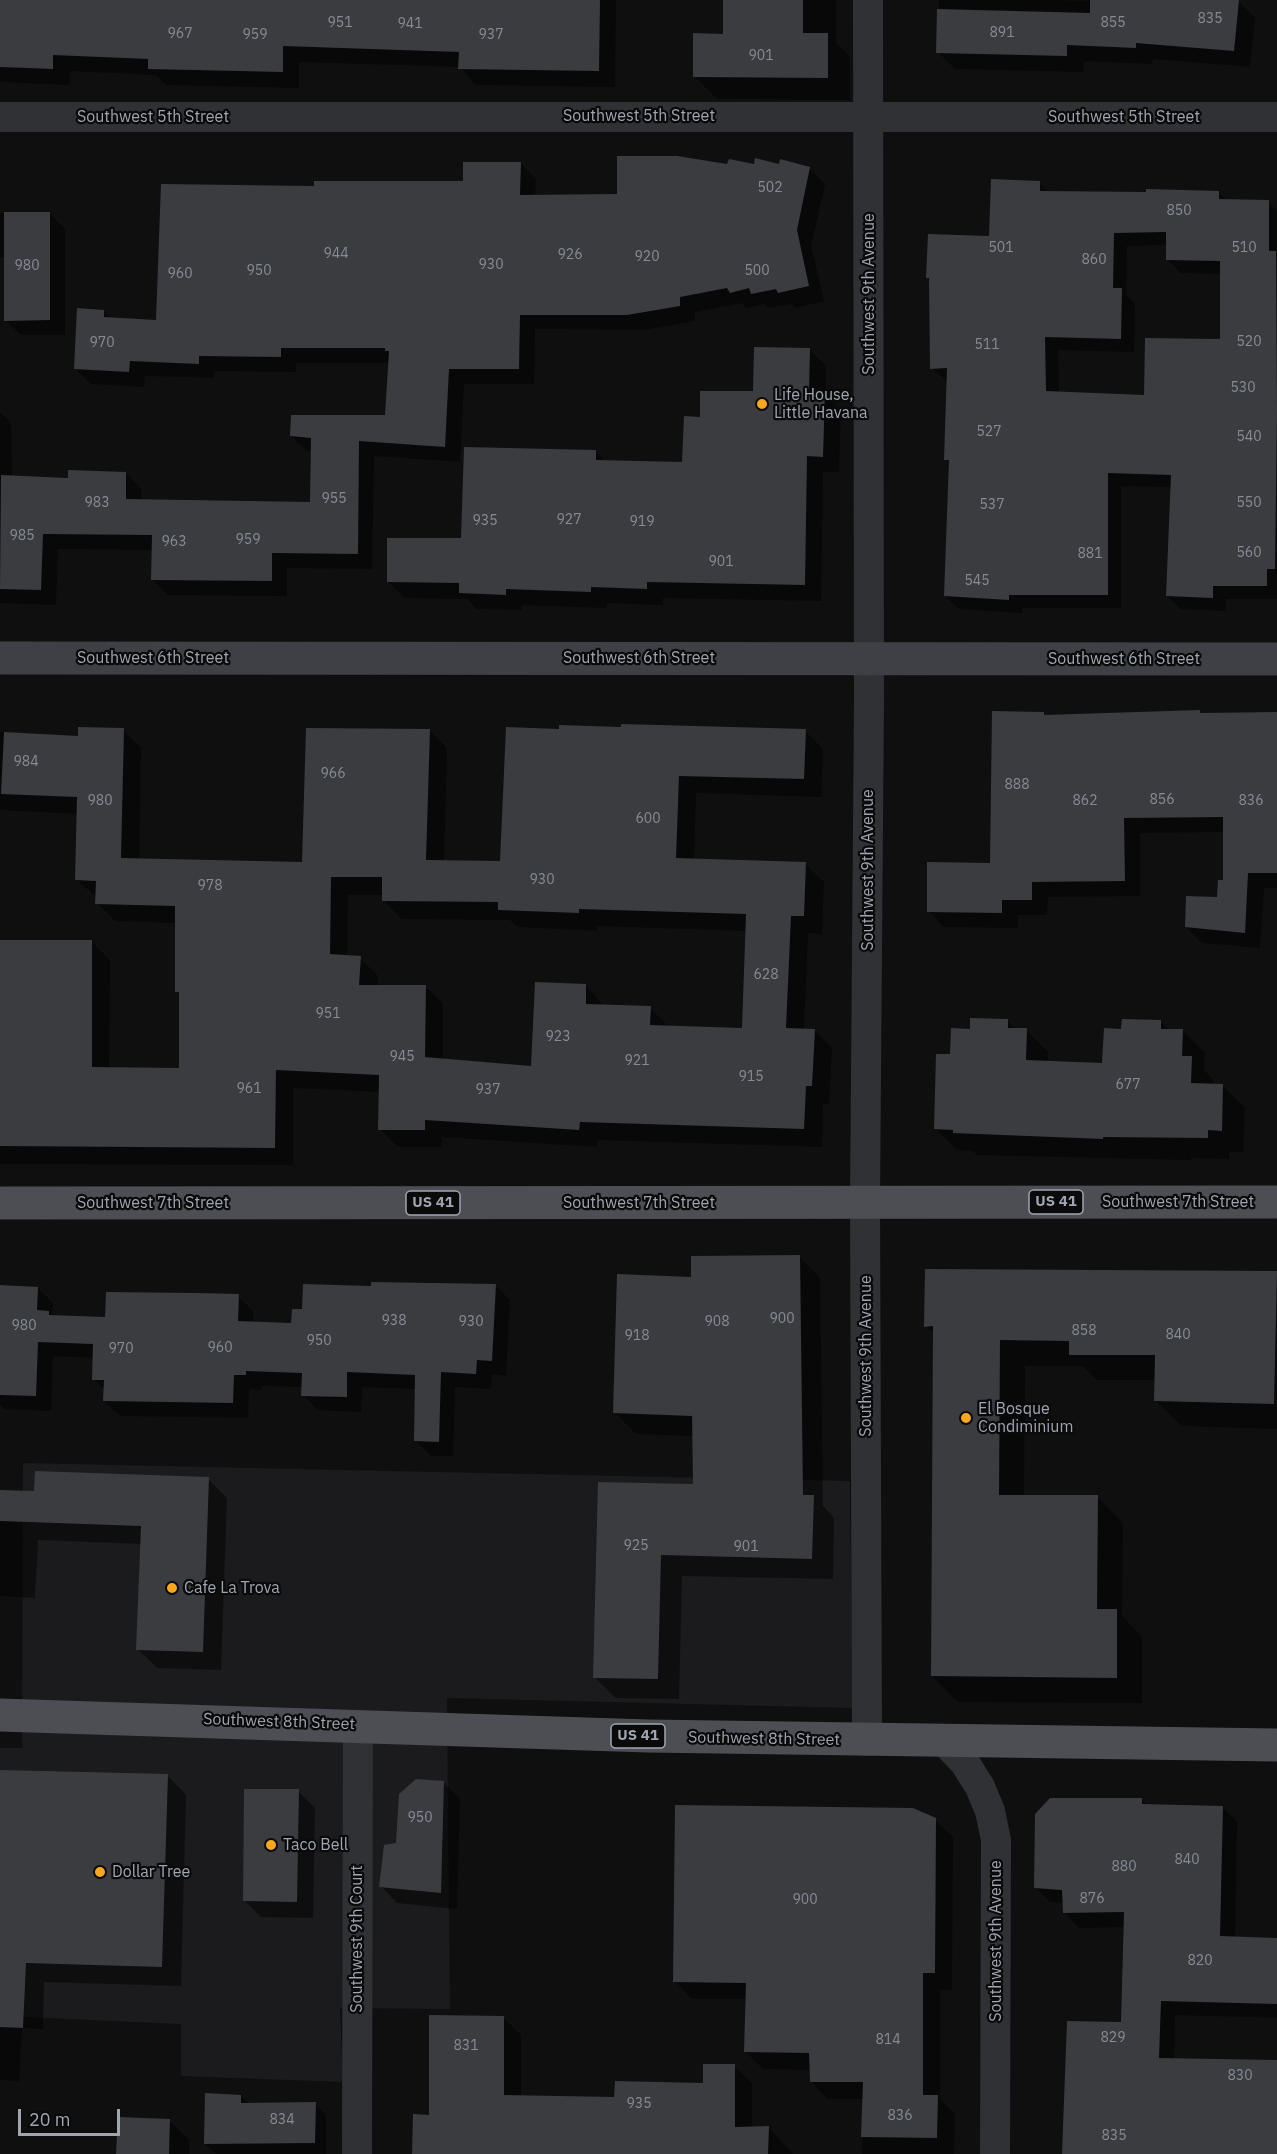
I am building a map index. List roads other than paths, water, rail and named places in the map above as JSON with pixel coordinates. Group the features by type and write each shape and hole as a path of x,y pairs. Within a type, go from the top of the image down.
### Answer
{"main road":[{"name":"Southwest 7th Street","path":"0,1203 1277,1202"},
{"name":"Southwest 8th Street","path":"0,1714 648,1736 867,1741 1277,1745"}],"street":[{"name":"Southwest 9th Avenue","path":"867,1741 865,1202 869,658 868,0"},
{"name":"Southwest 5th Street","path":"0,117 1277,117"},
{"name":"Southwest 6th Street","path":"0,658 1277,659"},
{"name":"Southwest 9th Court","path":"357,2154 358,1725"},
{"name":"Southwest 9th Avenue","path":"945,1742 965,1763 980,1787 990,1811 996,1840 995,2154"}],"place":[{"name":"Life House, Little Havana","path":"762,404"},
{"name":"El Bosque Condiminium","path":"966,1418"},
{"name":"Cafe La Trova","path":"172,1588"},
{"name":"Taco Bell","path":"271,1845"},
{"name":"Dollar Tree","path":"100,1872"}]}
